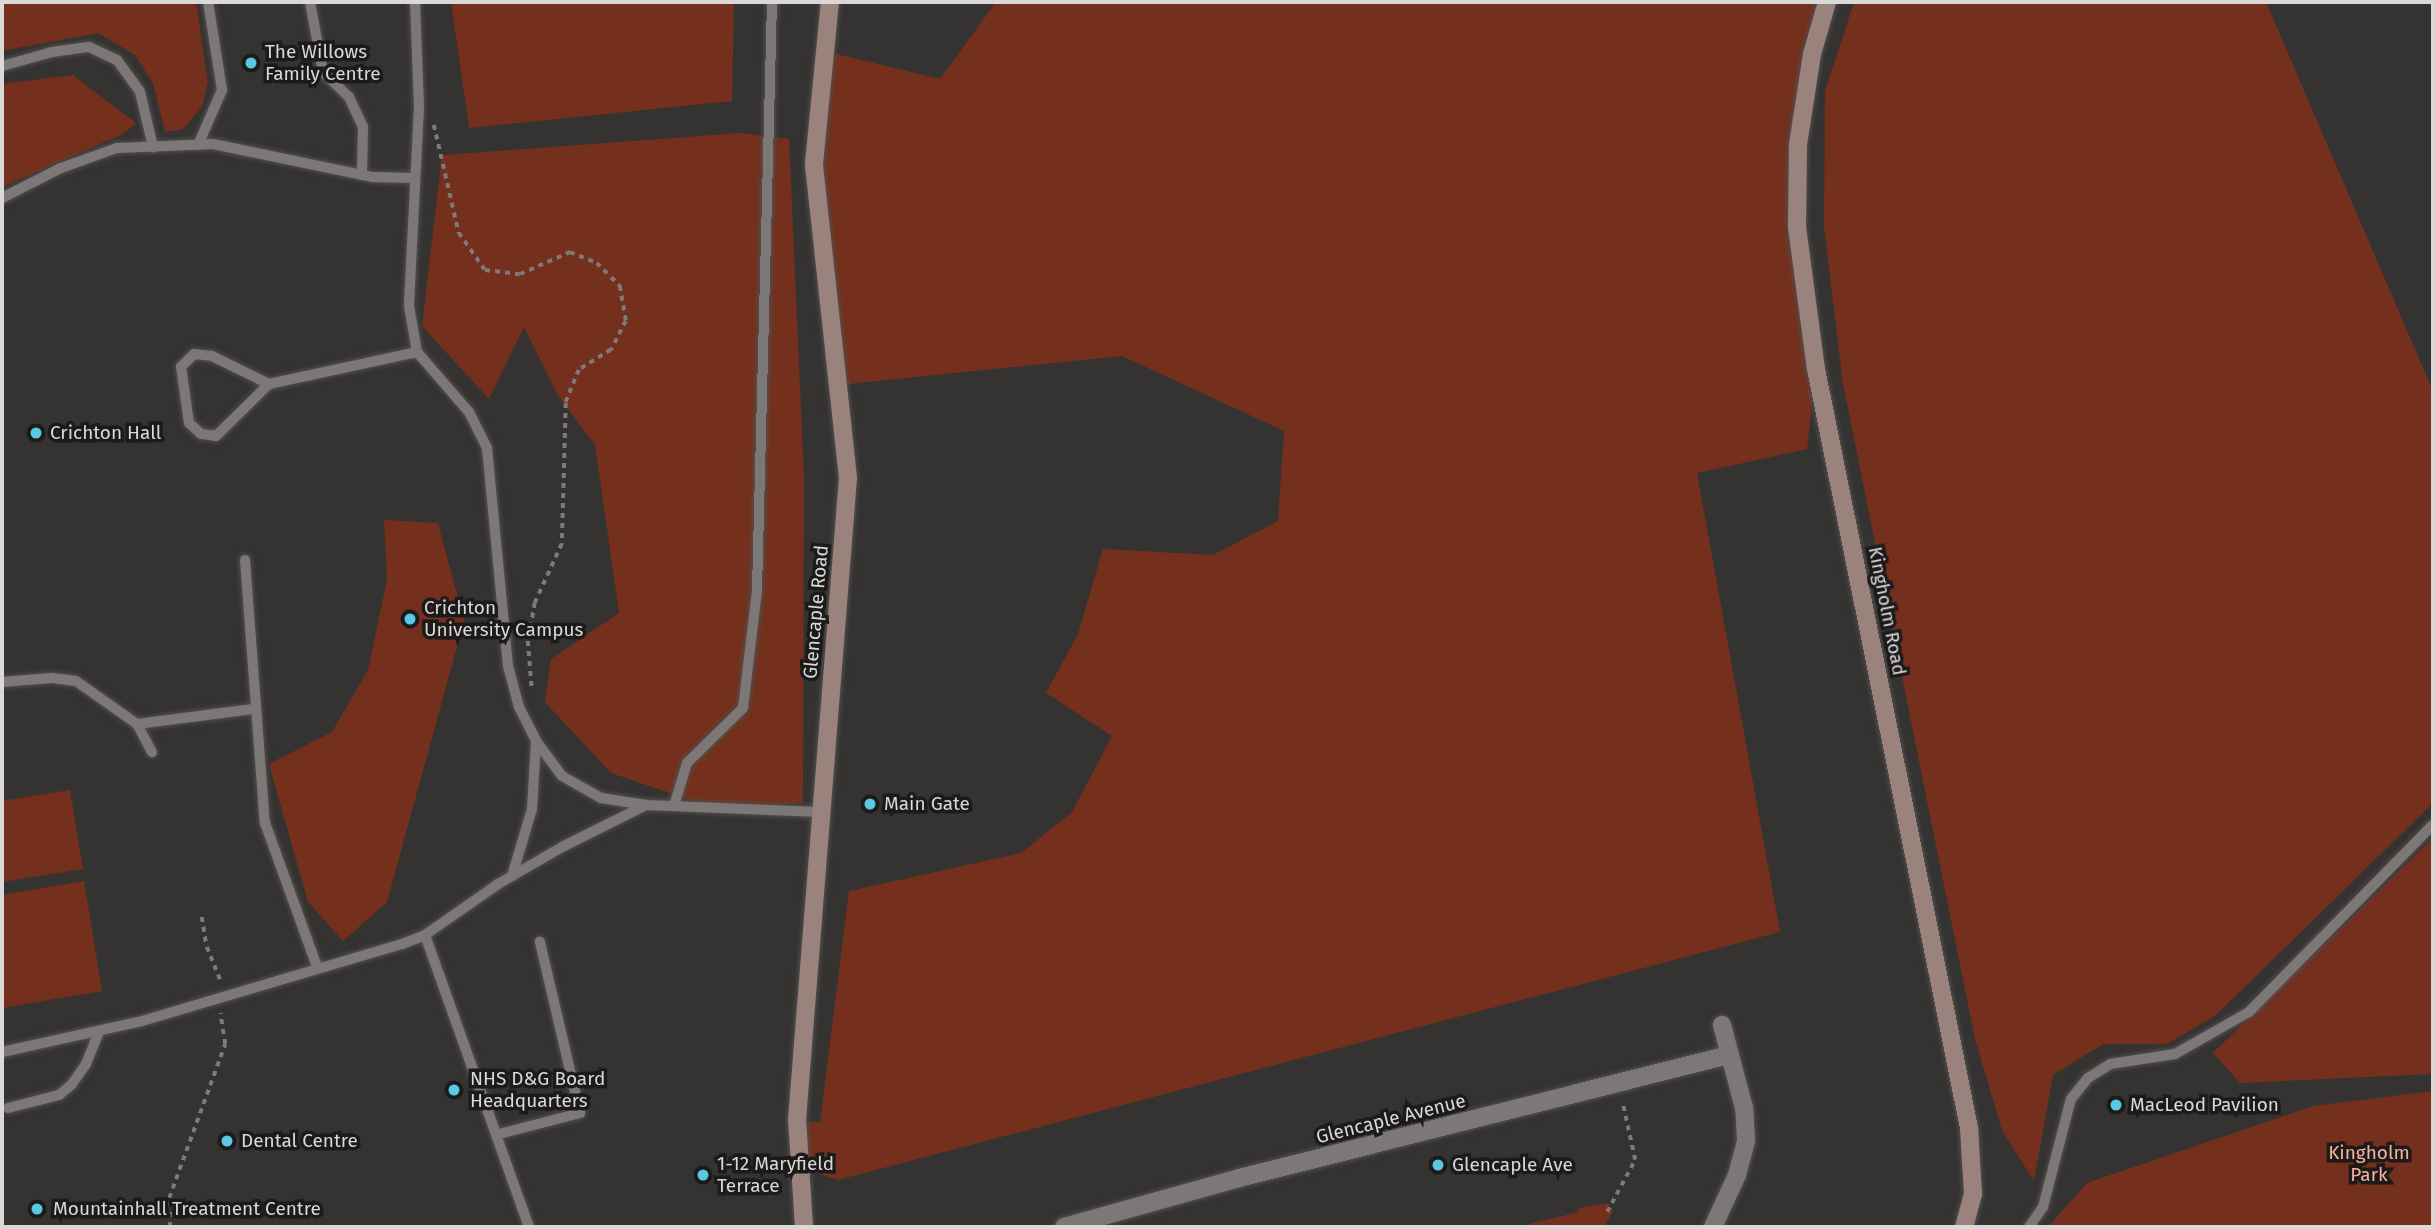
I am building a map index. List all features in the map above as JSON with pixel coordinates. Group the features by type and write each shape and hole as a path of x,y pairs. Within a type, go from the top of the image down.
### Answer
{"main road":[{"name":"Glencaple Road","path":"804,1227 797,1120 848,478 814,164 830,2"},
{"name":"Kingholm Road","path":"1827,2 1812,54 1798,144 1797,227 1816,369 1969,1128 1973,1194 1964,1227"}],"street":[{"path":"1713,1227 1737,1175 1746,1140 1744,1108 1722,1025"},
{"name":"Glencaple Avenue","path":"1064,1227 1094,1224 1239,1178 1729,1055"}],"lane":[{"path":"198,145 222,90 208,2"},
{"path":"310,2 323,72 349,97 363,127 362,175"},
{"path":"415,2 419,107 409,306 417,352 469,412 487,448 508,666 519,707 536,741 562,775 601,798 646,805 820,812"},
{"path":"674,806 687,763 743,708 757,590 772,2"},
{"path":"2,66 52,51 89,47 117,60 140,92 153,147"},
{"path":"2,198 61,168 117,148 226,146 362,175 415,178"},
{"path":"269,384 212,356 194,354 181,367 189,423 201,434 216,436 269,384 417,352"},
{"path":"245,560 253,709 265,823 317,967"},
{"path":"2,682 52,678 76,681 138,724 152,752"},
{"path":"138,724 253,709"},
{"path":"512,876 532,808 536,741"},
{"path":"2,1052 99,1031 425,935 512,876 646,805"},
{"path":"2029,1227 2043,1208 2071,1099 2088,1078 2110,1063 2175,1054 2249,1012 2433,825"},
{"path":"425,935 499,1134 529,1227"},
{"path":"499,1134 579,1113 540,942"},
{"path":"8,1108 59,1095 72,1084 86,1064 99,1031"}],"path":[{"path":"419,107 436,127 459,233 485,270 520,274 570,252 597,263 620,286 626,321 611,350 579,370 566,403 562,544 535,603 530,628 533,704"},
{"path":"170,1227 169,1198 225,1044 218,965 207,947 202,917"},
{"path":"1607,1212 1636,1160 1616,1084"}],"green space":[{"path":"2,2 196,2 208,82 202,107 183,129 165,132 153,83 135,55 98,33 2,51"},
{"path":"451,2 734,2 732,101 469,128"},
{"path":"996,2 1827,2 1798,144 1816,369 1807,449 1697,473 1780,932 838,1180 800,1167 797,1120 820,1123 849,891 1021,853 1072,812 1112,736 1046,693 1078,634 1103,549 1213,555 1278,521 1284,431 1122,356 838,385 814,164 824,51 940,79"},
{"path":"1854,2 2266,2 2433,391 2433,803 2215,1016 2167,1044 2103,1044 2053,1075 2034,1181 2002,1130 1975,1039 1843,384 1824,226 1825,91"},
{"path":"73,75 136,123 123,134 2,187 2,84"},
{"path":"741,133 789,139 804,477 803,803 714,808 611,773 545,702 551,659 619,613 595,445 557,394 524,327 489,399 422,326 442,155"},
{"path":"384,520 438,523 464,621 387,902 343,941 308,902 269,764 332,732 368,670 387,580"},
{"path":"70,790 83,869 2,882 2,801"},
{"path":"2433,838 2433,1074 2240,1083 2213,1053"},
{"path":"84,881 102,991 2,1008 2,895"},
{"name":"Kingholm Park","path":"2433,1091 2433,1227 2048,1227 2087,1183 2313,1106"},
{"path":"1608,1203 1613,1211 1604,1227 1517,1227 1579,1212 1579,1208"}],"place":[{"name":"The Willows Family Centre","path":"251,63"},
{"name":"Crichton Hall","path":"36,433"},
{"name":"Crichton University Campus","path":"410,619"},
{"name":"Main Gate","path":"870,804"},
{"name":"NHS D&G Board Headquarters","path":"454,1090"},
{"name":"MacLeod Pavilion","path":"2116,1105"},
{"name":"Dental Centre","path":"227,1141"},
{"name":"Glencaple Ave","path":"1438,1165"},
{"name":"1-12 Maryfield Terrace","path":"703,1175"},
{"name":"Mountainhall Treatment Centre","path":"37,1209"}]}
